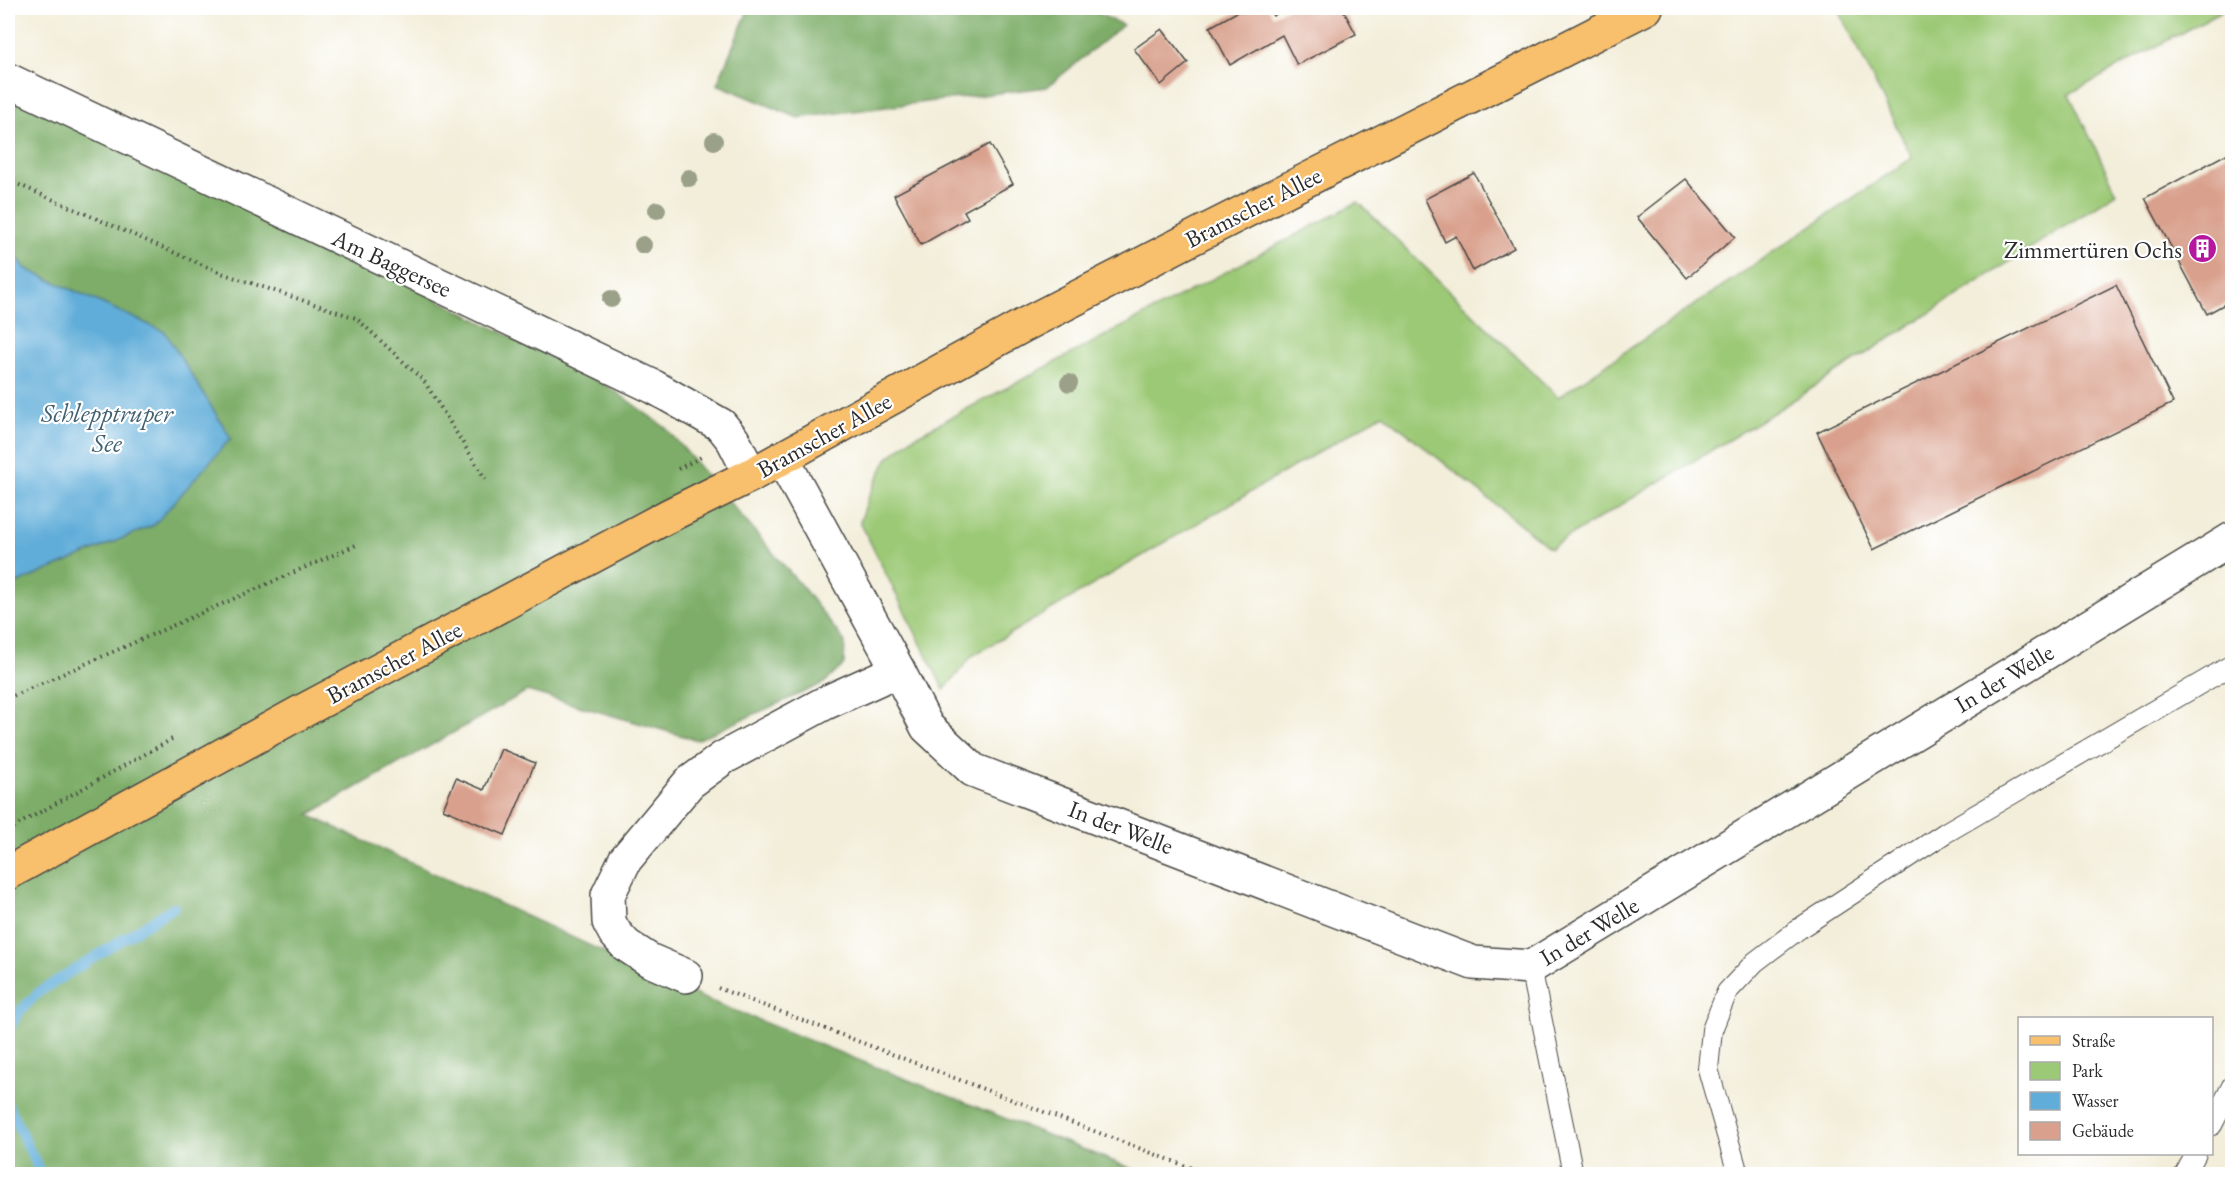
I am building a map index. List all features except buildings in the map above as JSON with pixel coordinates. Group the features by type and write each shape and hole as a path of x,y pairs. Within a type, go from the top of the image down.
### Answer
{"main road":[{"name":"Bramscher Allee","path":"8,873 340,691 670,515 782,458 1015,330 1193,237 1646,8"}],"street":[{"name":"Am Baggersee","path":"8,80 654,387 722,425 733,440 750,475"},
{"name":"In der Welle","path":"782,458 927,727 972,770 1473,963 1531,967 2232,539"},
{"path":"686,976 649,960 626,945 609,922 608,895 625,860 689,783 723,758 825,703 898,670"}],"lane":[{"path":"1738,1174 1708,1069 1712,1030 1727,992 1755,962 1800,928 1945,833 2232,665"},
{"path":"1531,967 1573,1174"},
{"path":"2213,1121 2232,1086"},
{"path":"2185,1174 2195,1155"}],"path":[{"path":"8,180 221,273 356,318 424,381 486,480"},
{"path":"8,698 356,545"},
{"path":"686,976 1207,1174"}],"green space":[{"path":"749,8 1086,8 1123,25 1047,87 798,118 717,84"},
{"path":"1838,8 2227,8 2069,94 2117,193 1773,413 1550,548 1383,414 972,656 944,690 860,522 869,496 887,459 912,438 1358,202 1558,397 1912,158"},
{"path":"8,80 609,387 666,428 804,589 845,642 844,665 824,683 697,740 527,691 308,815 703,998 1145,1174 8,1174 8,587 154,525 165,332 26,269 8,245"}],"water":[{"name":"Schlepptruper See","path":"8,245 26,269 165,332 231,438 154,525 8,587"}],"waterway":[{"path":"8,1031 20,1011 39,992 174,907"},
{"path":"8,1105 41,1174"}],"place":[{"name":"Zimmertüren Ochs","path":"2203,249"}]}
